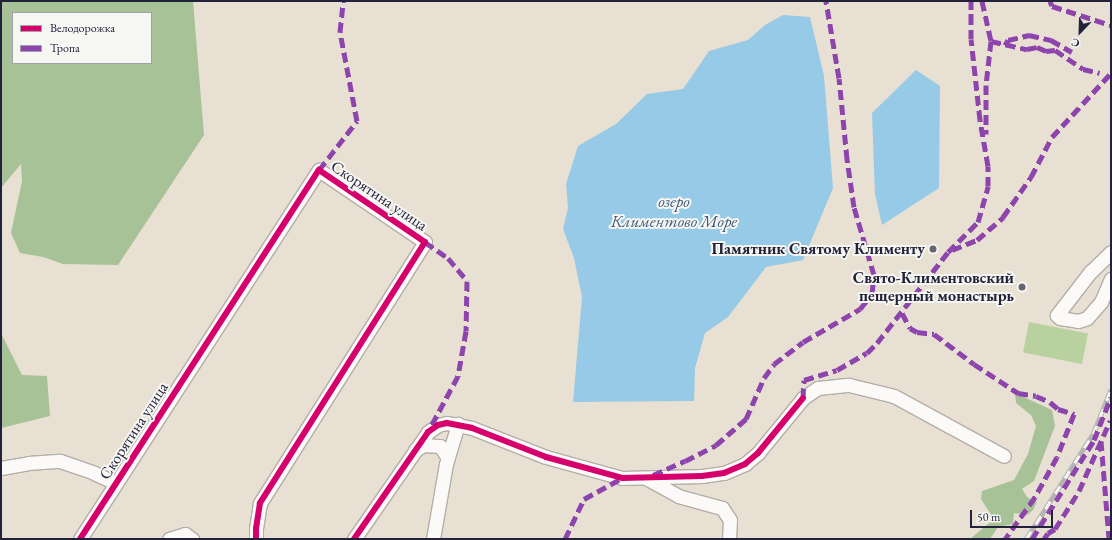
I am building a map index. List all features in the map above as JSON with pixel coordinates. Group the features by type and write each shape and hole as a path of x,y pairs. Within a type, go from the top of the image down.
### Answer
{"street":[{"name":"Скорятина улица","path":"80,539 319,170 425,242 260,503 256,539"},
{"path":"1111,252 1091,271 1057,315 1060,318 1078,320 1087,318 1101,302 1111,279"},
{"path":"354,539 428,432 447,423 472,428 546,457 622,478 702,476 736,470 745,464 758,453 803,398 818,388 849,385 894,396 1004,456"},
{"path":"433,539 448,458 458,424"},
{"path":"415,450 424,445 440,446 448,458"},
{"path":"1,468 28,462 60,461 94,473 115,483"},
{"path":"646,478 678,496 722,508 730,520 729,539"},
{"path":"169,539 185,534 192,539"}],"green space":[{"path":"1,1 193,1 204,135 118,265 63,264 43,257 20,253 11,233 22,181 21,164 1,188"},
{"path":"1029,322 1088,333 1082,364 1023,352"},
{"path":"1,333 22,375 47,376 50,416 1,428"},
{"path":"1015,393 1052,410 1055,426 1034,481 1022,489 1027,497 1037,502 1033,510 1027,515 1014,513 1013,524 998,527 990,539 970,539 994,519 981,499 982,491 1014,480 1028,454 1036,426 1031,415 1016,403"}],"water":[{"name":"озеро Климентово Море","path":"783,15 810,17 824,76 833,188 803,260 766,267 728,317 705,333 695,368 694,401 573,402 582,297 574,258 563,229 568,208 566,184 578,146 616,124 647,94 683,89 709,51 748,40 765,25"},
{"path":"916,70 940,86 939,188 882,225 875,194 872,113"}],"railway":[{"path":"1026,539 1093,434 1111,389"}],"marked path":[{"path":"319,170 357,121 340,32 343,1"},
{"path":"653,475 716,445 746,419 764,378 774,364 803,342 860,309 872,294 874,275 854,207 847,159 839,78 826,1"},
{"path":"803,398 804,380 837,370 867,353 877,343 948,252 978,222 988,186 988,166 980,120 971,39 971,1"},
{"path":"982,1 991,41 986,85 986,134"},
{"path":"1050,1 1052,6 1111,25"},
{"path":"1005,45 1008,40 1029,35 1051,40 1072,52"},
{"path":"991,41 1027,49 1037,47 1046,51 1055,50 1083,69 1100,73"},
{"path":"952,250 977,240 1003,217 1031,177 1052,137 1111,73"},
{"path":"425,242 448,258 467,281 466,331 458,376 430,428"},
{"path":"902,313 910,328 917,332 934,334 974,364 1018,393 1036,396 1050,402 1058,409 1074,414 1057,457 1035,497 1005,539"},
{"path":"1032,539 1094,440 1111,397"},
{"path":"1044,539 1048,533 1055,529 1079,491 1110,421"},
{"path":"1101,441 1109,539"},
{"path":"565,539 584,499 622,478"}],"cycle path":[{"path":"80,539 319,170 425,242 260,503 256,539"},
{"path":"354,539 428,432 438,425 447,423 472,428 546,457 622,478 702,476 724,473 745,464 758,453 803,398"}],"place":[{"name":"Памятник Святому Клименту","path":"933,249"},
{"name":"Свято-Климентовский пещерный монастырь","path":"1022,287"}]}
